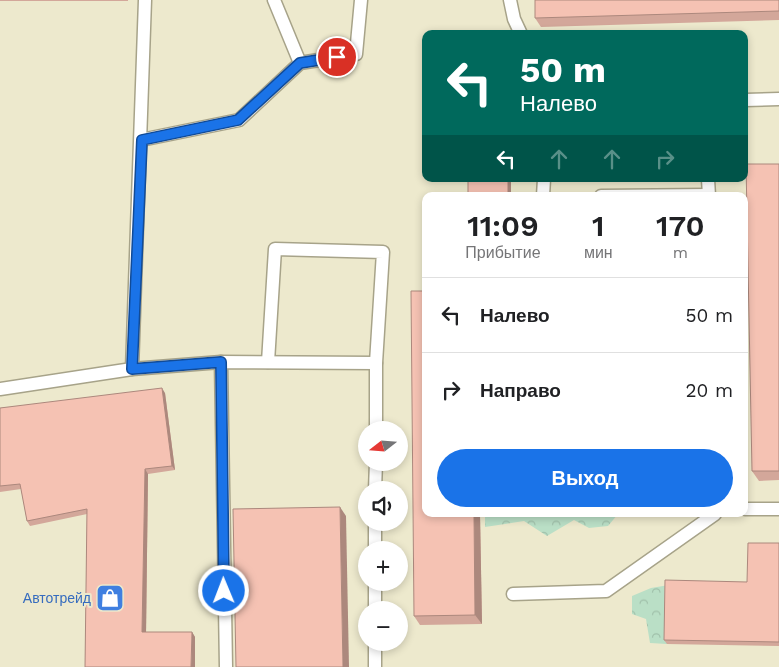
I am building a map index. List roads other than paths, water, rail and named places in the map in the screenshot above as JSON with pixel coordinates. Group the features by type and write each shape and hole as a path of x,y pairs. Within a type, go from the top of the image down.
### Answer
{"lane":[{"path":"132,369 142,140 145,0"},
{"path":"274,0 300,63"},
{"path":"142,140 238,120 300,63 356,54 361,0"},
{"path":"510,0 519,30"},
{"path":"748,100 779,99"},
{"path":"268,362 274,249 382,252 376,363 376,421"},
{"path":"221,362 226,667"},
{"path":"0,388 132,369 221,362 376,363"},
{"path":"748,509 779,509"},
{"path":"513,594 606,591 711,517"},
{"path":"375,651 375,667"}],"place":[{"name":"Автотрейд","path":"110,598"}]}
